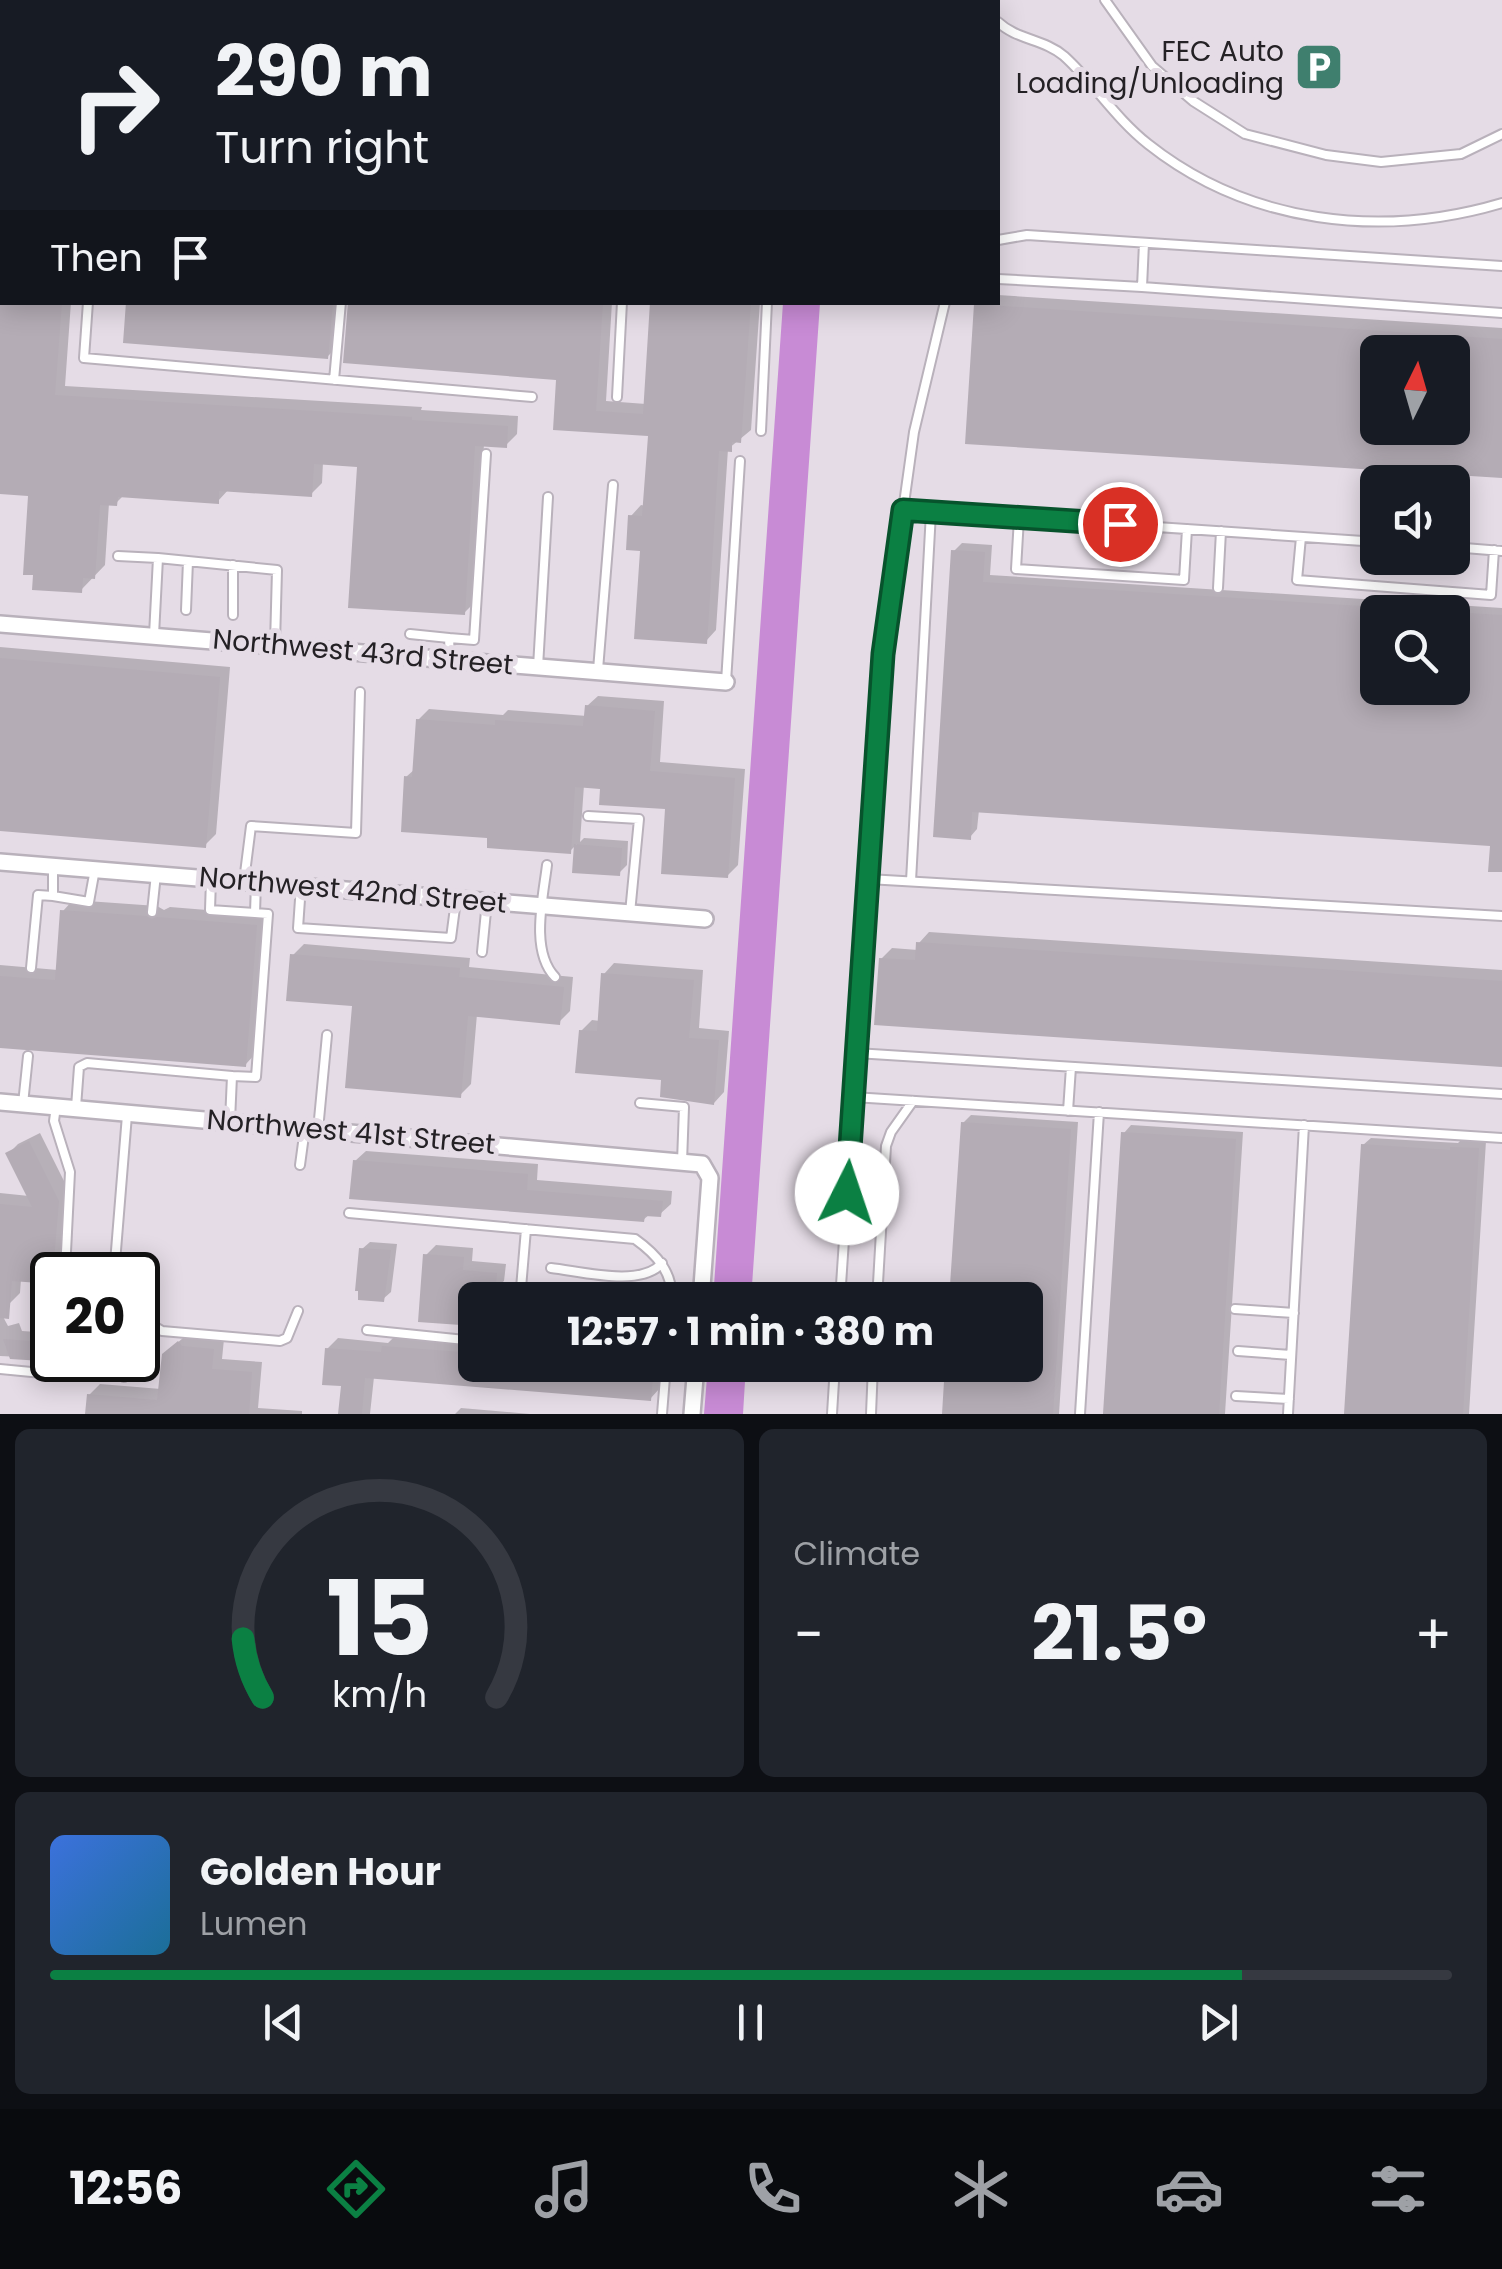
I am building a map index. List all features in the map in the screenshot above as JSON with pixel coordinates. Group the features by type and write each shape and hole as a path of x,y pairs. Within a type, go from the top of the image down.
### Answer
{"street":[{"name":"Northwest 43rd Street","path":"0,624 726,682"},
{"name":"Northwest 42nd Street","path":"0,862 705,919"},
{"name":"Northwest 41st Street","path":"0,1102 702,1164 710,1178 702,1282"},
{"path":"692,1414 695,1382"}],"lane":[{"path":"1105,0 1152,66 1192,102 1245,134 1326,155 1381,162 1461,154 1502,134"},
{"path":"1000,24 1012,34 1054,48 1148,144 1193,175 1232,194 1311,218 1374,224 1426,221 1502,203"},
{"path":"1000,240 1027,235 1502,266"},
{"path":"1142,287 1144,243"},
{"path":"1000,279 1502,313"},
{"path":"88,305 84,358 532,397"},
{"path":"334,380 341,305"},
{"path":"617,397 622,305"},
{"path":"762,431 767,305"},
{"path":"841,1282 883,654 914,432 944,305"},
{"path":"410,634 474,640 486,454"},
{"path":"726,682 740,461"},
{"path":"598,672 612,486"},
{"path":"538,667 548,496"},
{"path":"903,510 1360,541"},
{"path":"911,881 932,512"},
{"path":"1019,518 1016,569 1184,580 1187,529"},
{"path":"1218,588 1221,532"},
{"path":"1301,537 1297,580 1491,595 1498,550 1470,549"},
{"path":"118,556 277,570 275,644"},
{"path":"154,635 158,558"},
{"path":"186,610 188,561"},
{"path":"233,566 233,615"},
{"path":"449,638 450,659"},
{"path":"255,912 250,881 251,826 356,832 360,692"},
{"path":"588,816 639,819 630,913"},
{"path":"547,865 541,947 545,967 555,977"},
{"path":"53,866 53,896"},
{"path":"31,968 38,895 89,902 95,869"},
{"path":"152,912 156,874"},
{"path":"76,1108 79,1068 87,1063 256,1076 268,914 210,910 211,878"},
{"path":"868,879 1502,916"},
{"path":"301,885 298,928 451,938 457,898"},
{"path":"482,952 487,901"},
{"path":"300,1165 311,1129 327,1035"},
{"path":"856,1053 1502,1094"},
{"path":"23,1104 28,1056"},
{"path":"1068,1110 1071,1067"},
{"path":"230,1122 232,1076"},
{"path":"854,1097 1502,1138"},
{"path":"878,1282 886,1146 912,1101"},
{"path":"640,1102 684,1107 682,1162"},
{"path":"56,1106 54,1121 70,1172 66,1252"},
{"path":"116,1252 128,1111"},
{"path":"1080,1414 1100,1112"},
{"path":"1288,1414 1304,1126"},
{"path":"349,1213 635,1239 662,1264 670,1282"},
{"path":"522,1282 526,1229"},
{"path":"551,1268 615,1278 656,1271 662,1264"},
{"path":"1235,1309 1294,1312"},
{"path":"160,1330 280,1341 287,1338 298,1311"},
{"path":"367,1330 458,1339"},
{"path":"1238,1351 1292,1355"},
{"path":"0,1369 30,1372"},
{"path":"662,1414 665,1382"},
{"path":"832,1414 834,1382"},
{"path":"870,1414 872,1382"},
{"path":"1236,1396 1289,1399"}],"shaded area":[{"path":"783,305 820,305 752,1282 714,1282"},
{"path":"707,1382 745,1382 743,1414 704,1414"}],"building":[{"path":"0,305 62,305 55,395 508,426 507,448 475,446 465,615 348,608 357,467 314,464 312,497 219,491 219,504 118,497 117,506 100,505 95,579 83,578 82,593 32,590 33,575 23,575 28,496 0,494"},
{"path":"126,305 333,305 328,359 123,343"},
{"path":"348,305 603,305 596,411 643,414 650,305 751,305 741,443 732,442 732,452 719,451 707,644 634,639 640,551 626,550 628,515 642,516 648,436 553,430 556,380 343,363"},
{"path":"974,305 1442,335 1360,335 1360,445 1470,445 1470,337 1502,339 1502,478 1470,476 1470,465 1360,465 1360,469 965,444"},
{"path":"951,550 985,552 983,582 1360,606 1360,705 1470,705 1470,613 1502,615 1502,872 1488,872 1490,846 972,812 971,840 933,837"},
{"path":"0,658 220,677 206,848 0,831"},
{"path":"585,705 655,711 650,771 735,778 728,878 661,874 665,809 599,805 600,789 575,787 571,854 487,848 487,838 401,832 404,776 412,777 416,719 583,726"},
{"path":"574,844 622,848 620,876 572,873"},
{"path":"60,910 257,925 246,1067 0,1048 0,976 55,980"},
{"path":"916,942 1502,981 1502,1067 874,1025 879,958 915,960"},
{"path":"290,954 460,968 459,977 564,987 560,1025 468,1016 461,1098 345,1088 352,1006 286,1001"},
{"path":"601,973 694,980 689,1038 719,1040 714,1105 660,1097 661,1080 575,1073 579,1030 597,1031"},
{"path":"961,1122 1071,1129 1053,1414 942,1414 944,1382 1043,1382 1043,1282 950,1282"},
{"path":"1121,1132 1236,1139 1219,1414 1103,1414"},
{"path":"29,1141 59,1201 55,1252 30,1252 30,1282 12,1281 9,1319 0,1318 0,1204 32,1207 5,1153"},
{"path":"1361,1144 1479,1148 1463,1414 1344,1414"},
{"path":"353,1160 528,1174 527,1190 663,1201 661,1217 645,1216 644,1222 349,1199"},
{"path":"359,1248 391,1250 384,1302 358,1300 355,1291"},
{"path":"423,1254 464,1257 463,1270 497,1273 496,1282 458,1282 458,1325 418,1322"},
{"path":"3,1339 30,1341 30,1360 10,1359"},
{"path":"178,1341 182,1346 214,1349 212,1369 252,1372 249,1414 85,1414 87,1394 157,1400 162,1354"},
{"path":"382,1346 458,1352 458,1382 653,1382 651,1401 365,1378 362,1414 338,1414 341,1386 322,1385 325,1348 381,1352"}],"place":[{"name":"FEC Auto Loading/Unloading","path":"1319,67"}],"route":[{"path":"847,1193 883,654 903,510 1120,524"}]}
